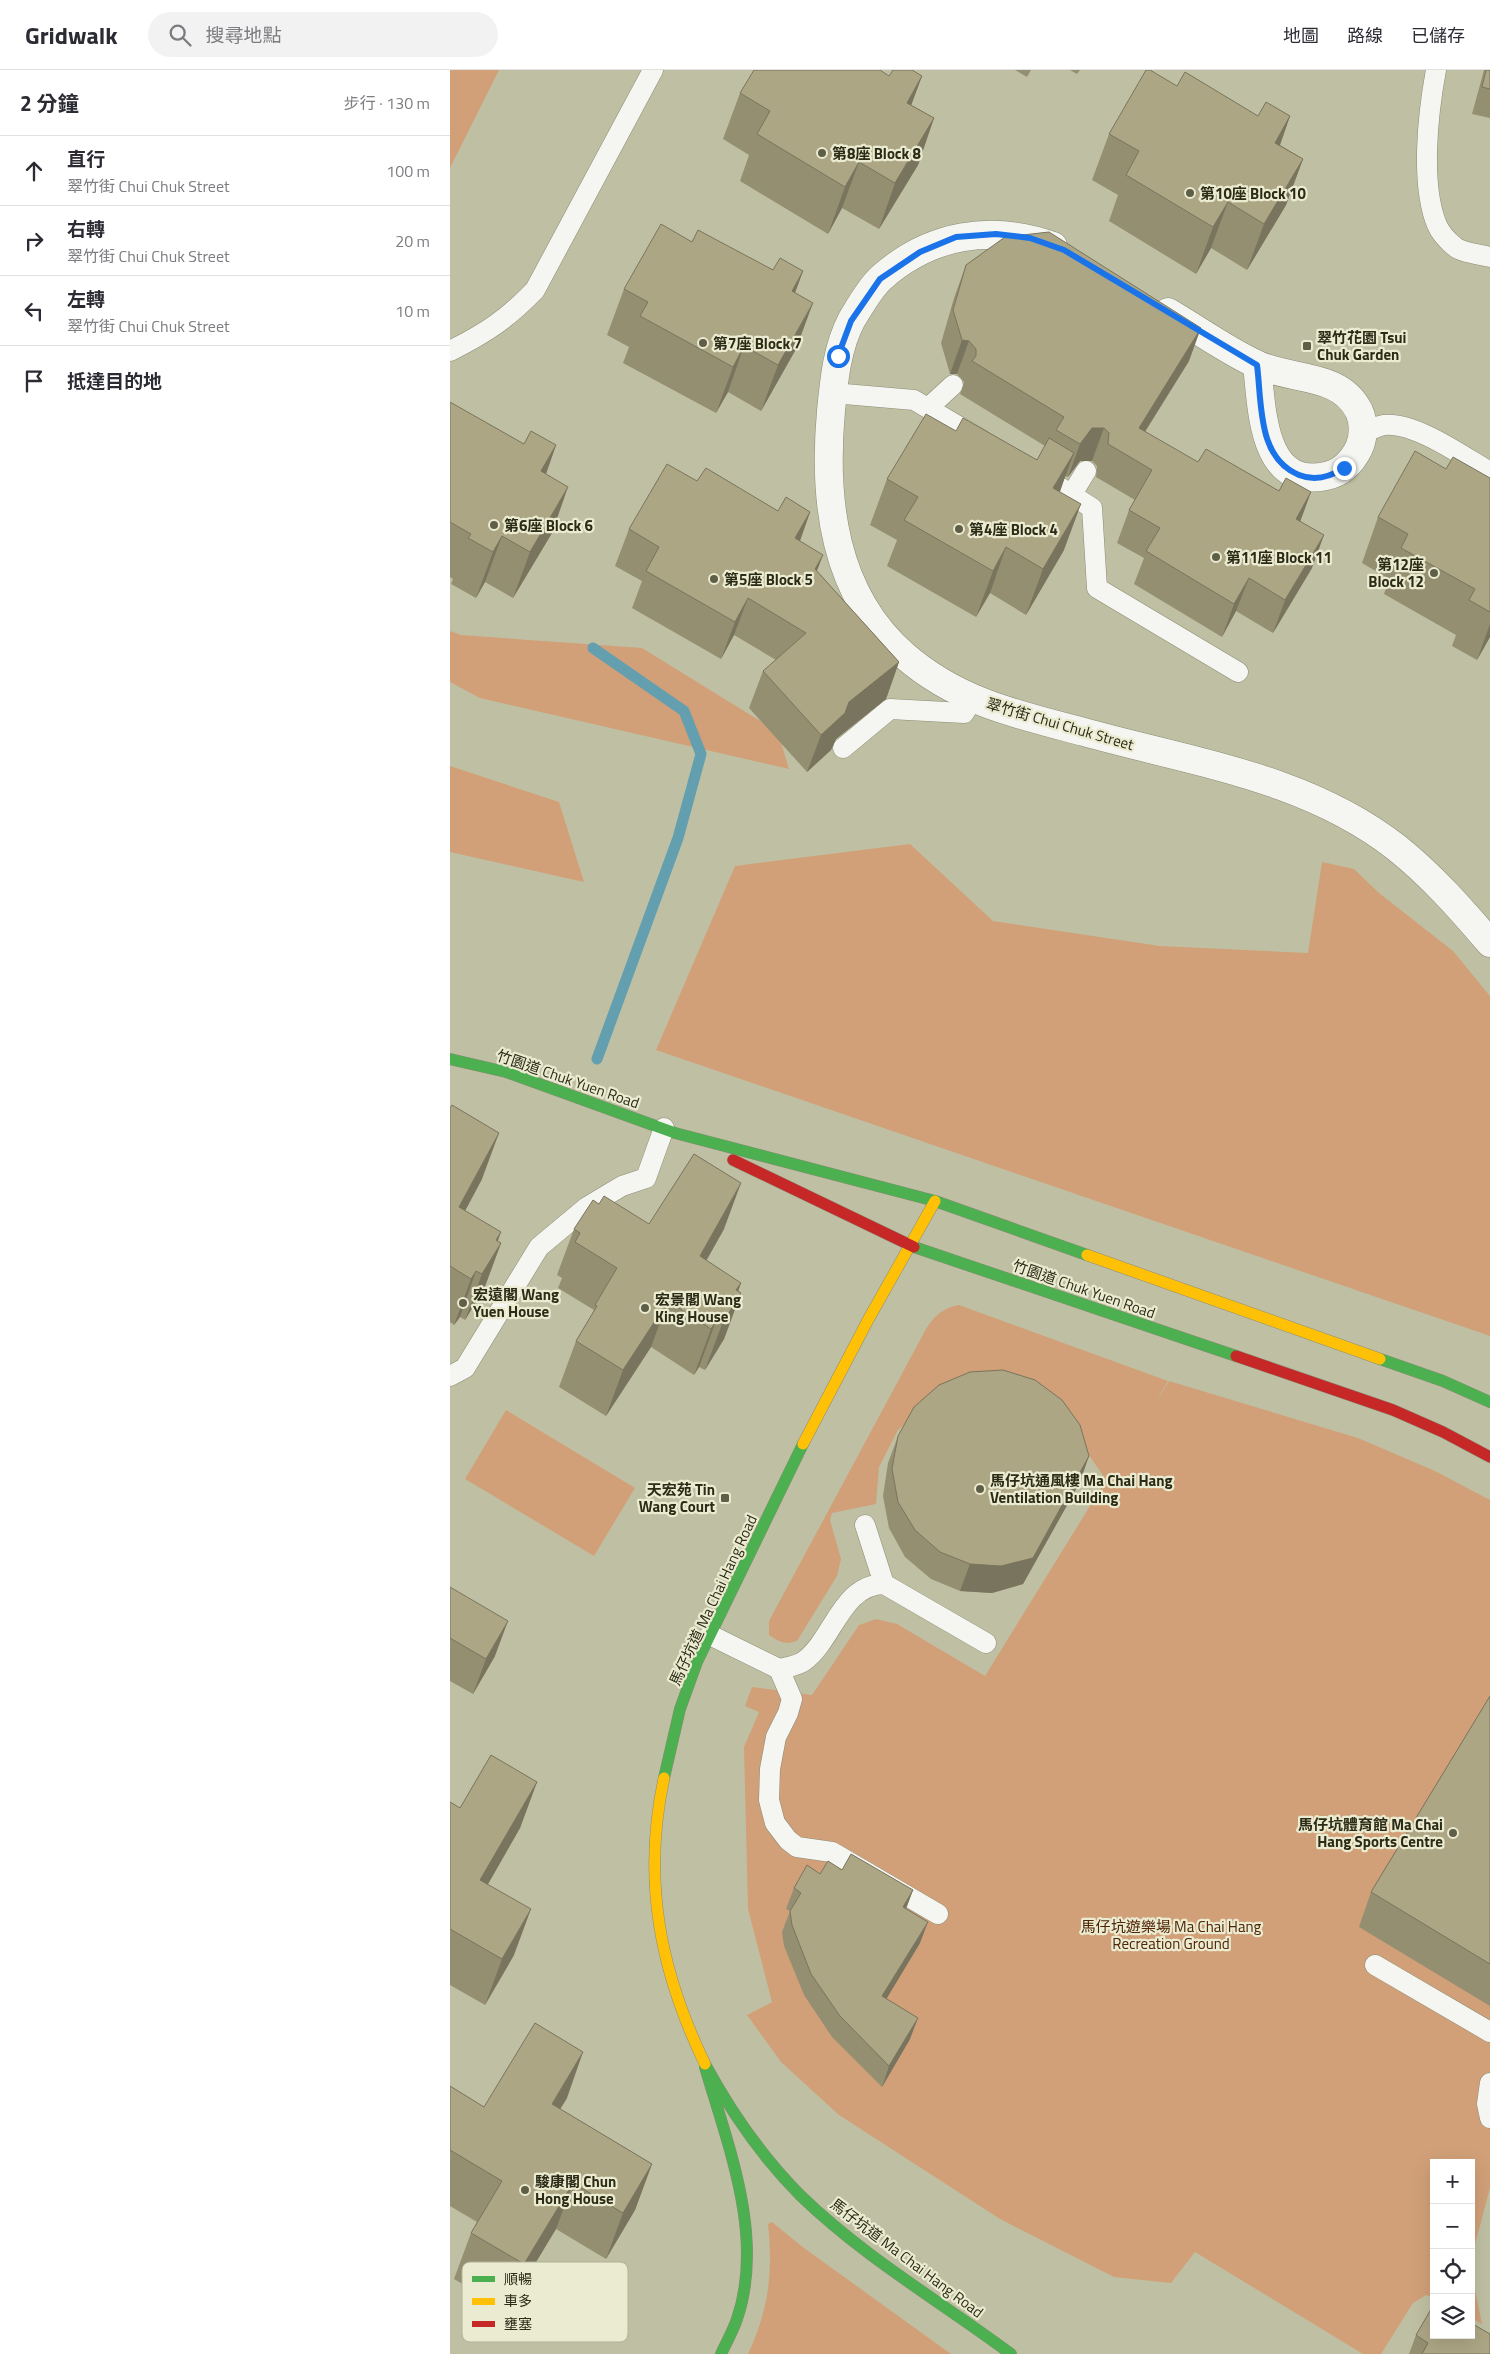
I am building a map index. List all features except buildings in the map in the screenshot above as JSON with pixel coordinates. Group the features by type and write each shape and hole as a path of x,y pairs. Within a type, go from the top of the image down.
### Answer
{"main road":[{"name":"竹園道 Chuk Yuen Road","path":"450,1059 506,1072 669,1130 935,1201 1443,1381 1490,1402"},
{"name":"竹園道 Chuk Yuen Road","path":"669,1130 909,1245 1393,1410 1443,1432 1490,1457"},
{"name":"馬仔坑道 Ma Chai Hang Road","path":"935,1201 909,1245 783,1485 688,1684 659,1798 653,1862 656,1912 679,2007 705,2067 750,2136 776,2169 809,2203 845,2234 1011,2354"},
{"path":"705,2067 742,2206 747,2237 748,2266 744,2293 736,2320 721,2354"}],"street":[{"name":"翠竹街 Chui Chuk Street","path":"1072,255 1030,238 996,234 956,237 920,252 880,279 851,321 838,356 833,393 828,447 831,513 844,564 868,613 885,636 904,655 927,673 993,708 1227,768 1301,793 1337,810 1396,847 1427,873 1490,943"},
{"path":"1146,299 1257,365 1338,387 1356,404 1361,415 1362,433 1356,453 1350,462 1336,473 1320,478 1304,477 1290,471 1276,458 1266,438 1257,365"}],"lane":[{"path":"450,351 475,338 509,316 535,290 653,70"},
{"path":"1436,70 1429,104 1428,134 1430,199 1437,227 1455,248 1490,257"},
{"path":"928,408 953,385"},
{"path":"833,393 914,400 995,448"},
{"path":"1362,433 1383,425 1414,428 1490,472"},
{"path":"1021,464 1092,508 1097,588 1238,672"},
{"path":"1072,494 1086,471"},
{"path":"843,748 890,709 964,713 973,699"},
{"path":"450,1376 465,1368 539,1247 587,1207 622,1186 646,1178 669,1130"},
{"path":"865,1525 884,1584"},
{"path":"778,1669 803,1663 815,1651 854,1594 872,1584 884,1584 986,1643"},
{"path":"710,1635 778,1669 792,1699 776,1737 770,1769 769,1800 775,1823 797,1847 816,1848 832,1852 938,1914"},
{"path":"1375,1965 1490,2032"},
{"path":"1490,2083 1487,2104 1490,2118"}],"green space":[{"path":"450,70 499,70 450,168"},
{"path":"450,631 461,635 642,648 778,732 789,769 480,698 450,682"},
{"path":"450,766 559,802 584,882 450,852"},
{"path":"910,844 993,921 1160,946 1308,953 1322,862 1354,869 1379,893 1453,951 1490,996 1490,1336 656,1050 735,866"},
{"name":"馬仔坑遊樂場 Ma Chai Hang Recreation Ground","path":"959,1305 1168,1381 1154,1405 1169,1381 1358,1438 1435,1471 1490,1500 1490,2188 1475,2244 1475,2159 1430,2159 1430,2296 1426,2295 1413,2303 1381,2354 1363,2354 1195,2252 1171,2283 1114,2277 1000,2219 839,2115 781,2062 747,2015 772,2002 748,1909 744,1747 759,1712 745,1706 752,1687 812,1695 859,1625 876,1619 897,1624 985,1676 1106,1480 1084,1448 932,1398 898,1430 879,1467 876,1504 832,1513 830,1520 841,1559 837,1576 797,1641 782,1642 769,1635 769,1621 926,1329 940,1313 948,1308"},
{"path":"506,1410 635,1488 594,1556 465,1479"},
{"path":"772,2222 804,2248 951,2354 748,2354 761,2321 768,2290 770,2258 768,2224"},
{"path":"1475,2290 1482,2324 1475,2320"}],"waterway":[{"path":"593,648 684,711 701,754 678,838 597,1059"}],"traffic: fast":[{"path":"450,1059 506,1072 675,1133 935,1201 1087,1255"},
{"path":"914,1247 1236,1356"},
{"path":"1380,1359 1443,1381 1490,1402"},
{"path":"664,1778 680,1709 697,1662 803,1444"},
{"path":"705,2064 725,2099 760,2150 801,2196 825,2218 877,2259 1011,2354"},
{"path":"705,2067 733,2160 745,2224 747,2256 745,2288 737,2319 721,2354"}],"traffic: slow":[{"path":"803,1444 868,1320 935,1201"},
{"path":"1087,1255 1380,1359"},
{"path":"664,1778 655,1853 655,1889 659,1924 666,1960 677,1994 689,2029 705,2064"}],"traffic: jam":[{"path":"733,1160 914,1247"},
{"path":"1236,1356 1393,1410 1443,1432 1490,1457"}],"place":[{"name":"第8座 Block 8","path":"822,153"},
{"name":"第10座 Block 10","path":"1190,193"},
{"name":"第7座 Block 7","path":"703,343"},
{"name":"翠竹花園 Tsui Chuk Garden","path":"1307,346"},
{"name":"第6座 Block 6","path":"494,525"},
{"name":"第4座 Block 4","path":"959,529"},
{"name":"第11座 Block 11","path":"1216,557"},
{"name":"第12座 Block 12","path":"1434,573"},
{"name":"第5座 Block 5","path":"714,579"},
{"name":"宏遠閣 Wang Yuen House","path":"463,1303"},
{"name":"宏景閣 Wang King House","path":"645,1308"},
{"name":"馬仔坑通風樓 Ma Chai Hang Ventilation Building","path":"980,1489"},
{"name":"天宏苑 Tin Wang Court","path":"725,1498"},
{"name":"馬仔坑體育館 Ma Chai Hang Sports Centre","path":"1453,1833"},
{"name":"駿康閣 Chun Hong House","path":"525,2190"}],"route":[{"path":"838,356 851,321 880,279 920,252 956,237 996,234 1030,238 1064,250 1257,365 1266,438 1276,458 1290,471 1304,477 1320,478 1336,473 1344,468"}]}
